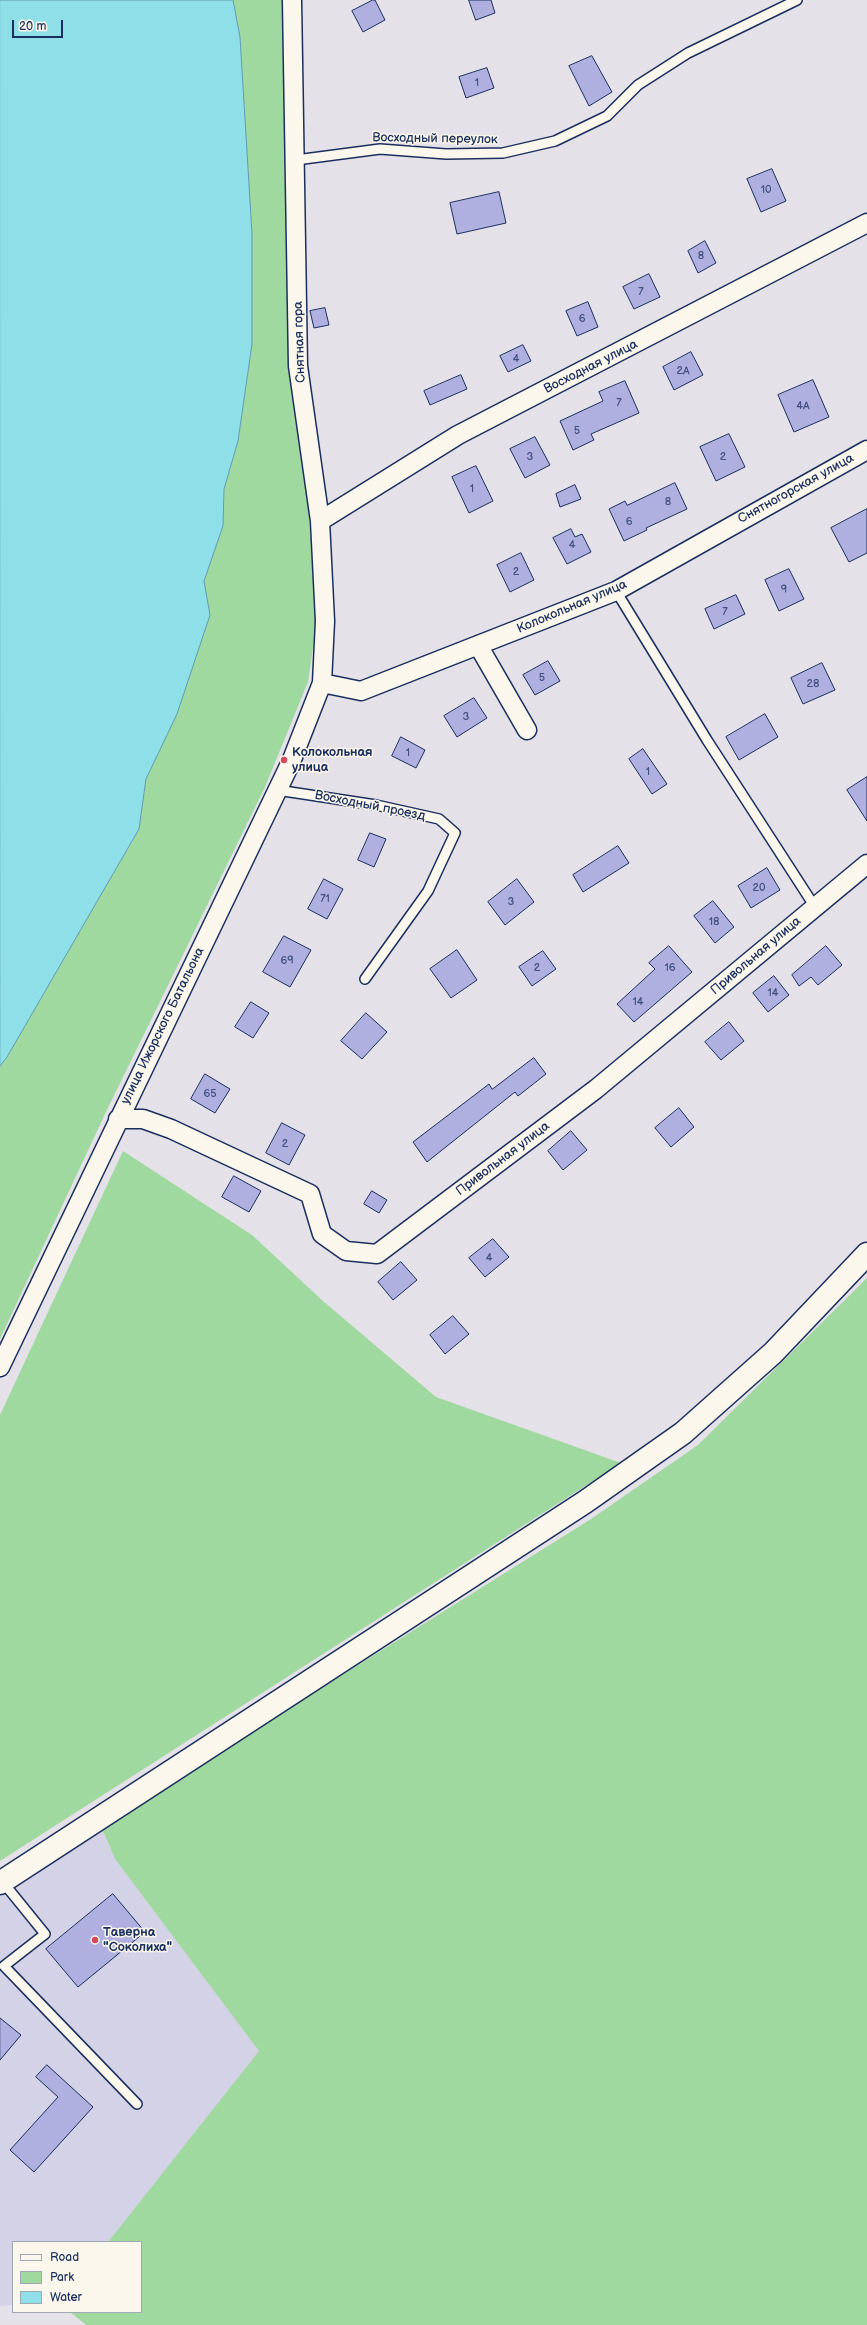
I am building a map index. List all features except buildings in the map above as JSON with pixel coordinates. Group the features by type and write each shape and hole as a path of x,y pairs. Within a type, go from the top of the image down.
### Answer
{"street":[{"name":"Снятная гора","path":"292,0 296,160 298,366 320,521 325,621 322,683"},
{"name":"Восходная улица","path":"320,521 458,436 867,223"},
{"name":"Снятногорская улица","path":"725,528 867,450"},
{"name":"Колокольная улица","path":"322,683 361,691 616,591 725,528"},
{"path":"478,645 528,730"},
{"name":"улица Ижорского Батальона","path":"0,1367 277,790 322,683"},
{"name":"Привольная улица","path":"118,1119 143,1119 172,1128 310,1194 322,1234 346,1250 377,1254 596,1089 867,864"},
{"path":"1,1882 586,1502 683,1433 773,1352 867,1254"}],"lane":[{"name":"Восходный переулок","path":"296,160 380,149 446,154 503,153 555,141 607,116 638,85 688,53 797,0"},
{"path":"616,591 707,740 815,907"},
{"name":"Восходный проезд","path":"277,790 376,805 439,820 455,833 428,891 365,979"},
{"path":"1,1882 45,1934 4,1966 137,2104"}],"shaded area":[{"path":"101,1826 115,1859 260,2051 109,2241 12,2241 12,2305 0,2306 0,1890"}],"green space":[{"path":"233,0 284,0 288,369 310,523 317,621 308,682 265,787 105,1114 0,1339 0,1066 7,1057 139,829 146,779 177,714 210,615 204,581 223,526 224,489 238,441 252,344 252,234 240,37"},
{"path":"123,1151 252,1235 323,1301 436,1397 621,1463 0,1861 0,1415"},
{"path":"867,1278 867,2325 86,2325 71,2313 142,2313 142,2241 109,2241 259,2051 115,1859 101,1826 591,1519 698,1445"}],"water":[{"path":"0,0 233,0 240,37 252,234 252,344 238,441 224,489 223,526 204,581 210,615 177,714 146,779 139,829 7,1057 0,1066"}],"place":[{"name":"Колокольная улица","path":"284,760"},
{"name":"Таверна \"Соколиха\"","path":"95,1940"}]}
